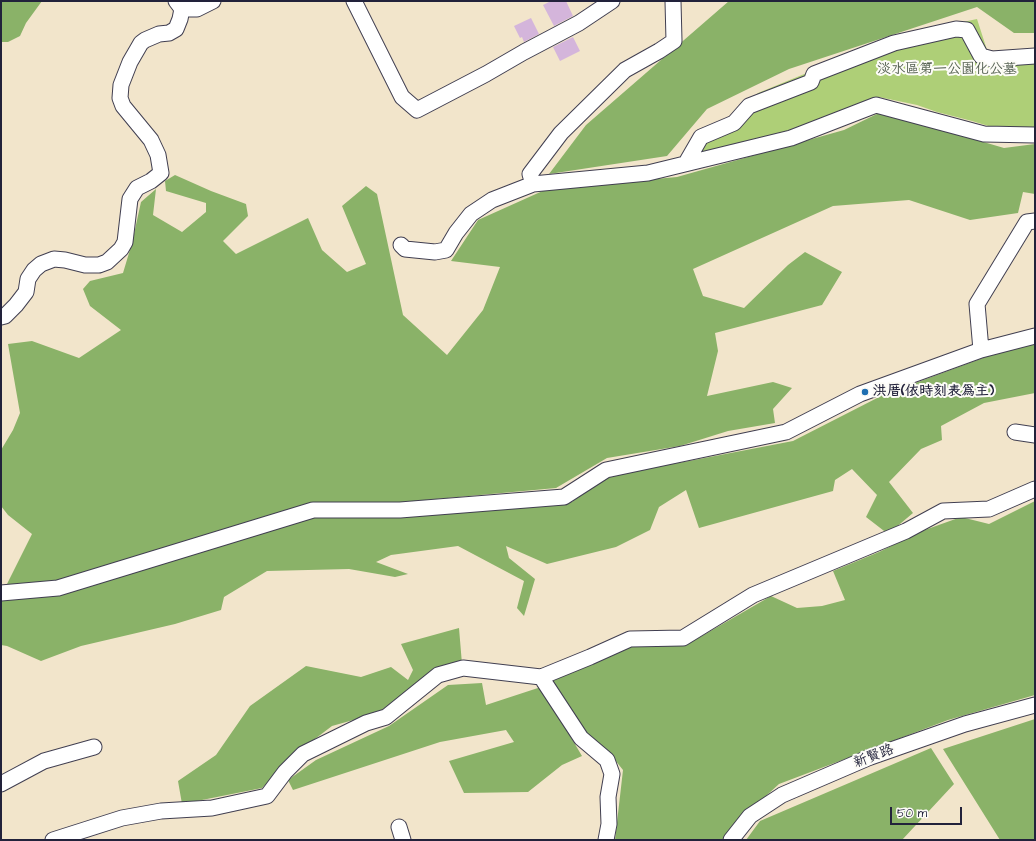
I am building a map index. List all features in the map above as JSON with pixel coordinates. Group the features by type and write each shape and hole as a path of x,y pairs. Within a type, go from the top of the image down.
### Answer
{"street":[{"path":"1,317 5,316 16,305 26,292 28,279 34,270 41,264 54,259 85,265 99,265 107,262 121,249 125,242 130,199 137,188 151,181 161,173 158,155 151,140 122,106 120,98 121,85 130,62 144,40 159,34 169,33 176,29 180,19 179,5 197,9 213,1"},
{"path":"354,1 402,97 417,110 579,24 612,1"},
{"path":"533,184 530,174 561,133 625,70 674,41 673,1"},
{"path":"686,163 702,137 734,123 749,106 811,82 814,74 894,43 956,29 967,30 981,56 992,59 1035,56"},
{"path":"401,245 405,249 435,252 446,250 471,214 492,200 533,184 648,173 791,138 876,105 984,134 1035,135"},
{"path":"981,350 977,304 1027,222 1035,221"},
{"path":"1,594 58,588 312,510 400,510 564,497 606,470 786,432 860,394 981,350 1035,336"},
{"path":"1015,432 1035,435"},
{"path":"54,840 122,818 161,811 212,808 267,796 285,772 303,754 366,723 386,717 438,675 463,668 542,677 630,638 683,638 753,595 906,531 943,511 989,509 1035,489"},
{"path":"542,677 581,738 607,760 612,774 608,797 609,824 606,840"},
{"name":"新賢路","path":"731,840 750,816 789,792 868,758 965,724 1035,705"},
{"path":"1,784 44,761 94,747"}],"green space":[{"path":"1,1 42,1 26,23 20,36 8,42 1,42"},
{"path":"729,1 1035,1 1035,33 1014,33 977,7 789,69 707,109 667,156 549,174 586,125"},
{"name":"淡水區第一公園化公墓","path":"977,19 988,53 1035,49 1035,127 995,128 917,105 879,97 789,132 679,164 688,145 704,127 726,120 758,93 897,36"},
{"path":"881,112 1004,148 1035,144 1035,194 1023,192 1018,213 970,220 909,200 833,206 693,269 703,296 744,308 788,265 805,252 842,272 822,305 715,333 718,351 707,396 773,382 792,388 773,409 775,423 728,431 680,446 607,458 556,488 404,502 296,507 48,583 4,590 32,534 8,515 1,506 1,450 13,430 20,413 8,344 32,341 79,358 121,330 90,306 83,289 90,281 123,273 132,243 141,202 156,189 153,215 182,232 206,212 206,203 166,191 165,181 175,175 246,204 248,216 223,241 236,254 308,218 322,250 347,272 366,264 342,206 366,186 377,194 403,315 447,355 483,310 500,267 451,261 478,220 547,189 677,177 844,130"},
{"path":"1035,340 1035,393 984,403 941,426 942,440 921,449 889,482 913,513 888,534 866,517 877,495 852,469 835,480 833,491 699,528 686,490 659,507 650,530 616,547 547,564 506,546 509,558 535,579 524,616 517,608 524,581 458,546 391,555 376,562 408,574 395,577 349,569 267,571 224,597 221,610 175,624 81,646 41,661 7,646 1,645 1,600 315,515 474,511 572,502 608,475 793,441 883,395"},
{"path":"1035,501 1035,695 948,720 779,784 730,829 723,840 615,840 623,770 611,755 584,734 550,682 630,644 688,644 771,596 797,608 822,606 845,600 833,571 879,552 922,531 961,517 989,524"},
{"path":"459,628 462,664 409,689 378,713 332,726 303,748 262,788 182,804 178,781 216,755 250,706 306,666 361,677 391,667 408,680 413,670 401,644"},
{"path":"482,683 486,705 541,687 582,756 562,765 528,792 464,793 449,761 514,742 506,730 440,742 293,790 288,780 316,760 389,726 448,685"},
{"path":"1035,719 1035,840 1000,840 943,749"},
{"path":"931,748 954,784 902,840 746,840 760,821"}],"building":[{"path":"551,1 566,1 573,16 554,26 543,5"},
{"path":"531,18 539,34 524,42 522,37 520,38 514,26"},
{"path":"573,37 580,51 560,61 553,47"}],"place":[{"name":"洪厝(依時刻表為主)","path":"865,392"}]}
